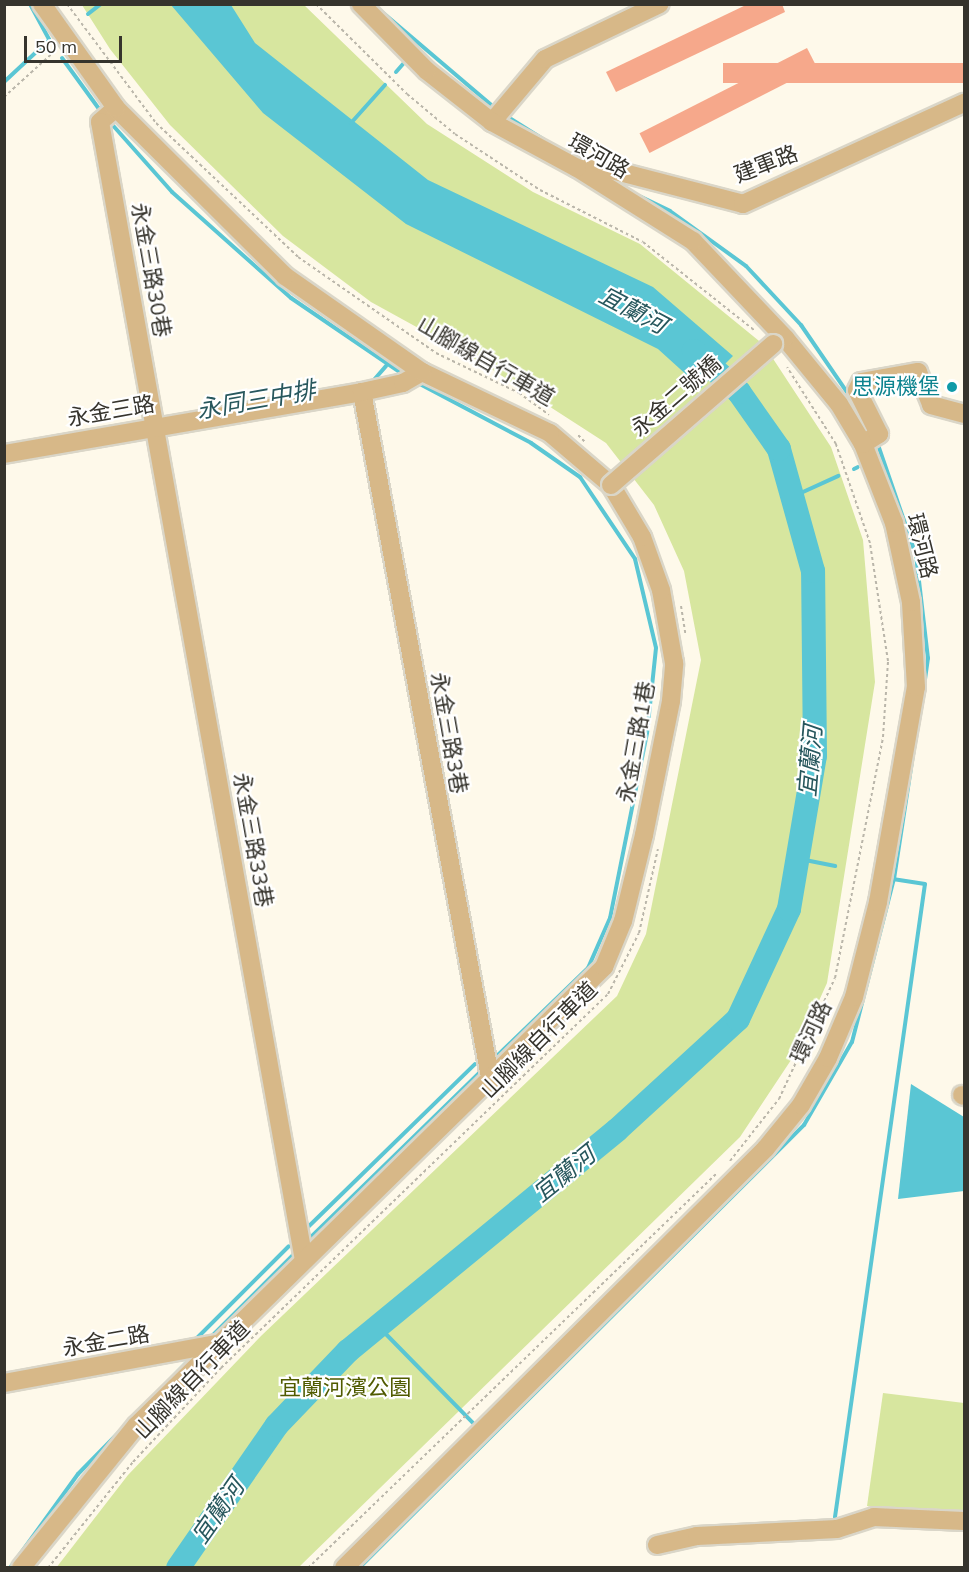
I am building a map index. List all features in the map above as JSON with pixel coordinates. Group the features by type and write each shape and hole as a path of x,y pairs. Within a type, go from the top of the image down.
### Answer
{"street":[{"name":"永金三路1巷","path":"21,1568 136,1426 216,1344 491,1082 604,967 623,921 666,728 674,663 661,590 642,537 611,484 550,433 422,372 285,276 116,108 42,4"},
{"name":"環河路","path":"344,1568 766,1148 801,1105 828,1058 854,997 878,902 916,687 910,602 894,524 863,444 839,404 779,341 693,241 577,168 492,123 426,70 361,4"},
{"path":"492,123 545,59 660,4"},
{"name":"建軍路","path":"577,168 603,173 612,170 743,204 964,103"},
{"name":"永金三路30巷","path":"116,108 100,122 155,427"},
{"name":"永金二號橋","path":"611,484 779,341"},
{"name":"永金三路","path":"4,454 362,392 403,383 422,372"},
{"path":"863,444 879,434 857,390 861,382 918,372 931,405 964,414"},
{"name":"永金三路3巷","path":"362,392 491,1082"},
{"name":"永金三路33巷","path":"155,427 304,1260"},
{"name":"永金二路","path":"4,1383 216,1344"},
{"path":"657,1545 698,1536 837,1528 874,1517 964,1521"}],"path":[{"name":"山腳線自行車道","path":"67,4 156,123 298,257 436,353 519,393 558,421"},
{"path":"4,97 67,40"},
{"path":"577,434 587,441 582,450"},
{"path":"680,602 686,643"},
{"name":"山腳線自行車道","path":"48,1568 132,1462 221,1368 608,994 639,933 658,847"}],"green space":[{"name":"宜蘭河濱公園","path":"82,5 304,5 427,124 533,192 640,244 764,345 831,447 863,540 875,682 827,983 795,1054 740,1137 299,1567 56,1568 128,1475 261,1336 617,996 646,934 701,660 684,571 654,505 606,443 482,363 371,302 283,236 170,125 110,49"},
{"path":"883,1393 964,1403 964,1519 867,1506"}],"water":[{"path":"171,5 231,5 255,43 428,180 653,287 733,356 701,388 658,349 406,224 263,113"},
{"path":"911,1084 964,1117 964,1191 898,1199"}],"building":[{"path":"748,4 782,4 785,12 616,92 606,72"},
{"path":"807,48 817,68 649,153 639,133"},
{"path":"723,63 964,63 964,83 723,83"}],"waterway":[{"path":"30,4 50,41"},
{"path":"88,14 101,4"},
{"path":"375,6 495,108"},
{"path":"4,82 49,40"},
{"path":"62,58 102,113"},
{"path":"396,72 403,64"},
{"path":"351,123 385,85"},
{"path":"511,119 544,140"},
{"path":"109,121 172,192 291,298 404,375"},
{"path":"633,193 670,211 746,266 801,325 851,398"},
{"name":"宜蘭河","path":"178,1568 277,1425 348,1351 617,1130 738,1019 789,909 815,756 813,571 779,449 739,392 694,351"},
{"name":"永同三中排","path":"373,381 386,366"},
{"path":"416,382 531,443 580,477 635,559 656,648 647,733 610,918 588,968 497,1056"},
{"path":"877,442 916,555 928,658 924,686"},
{"path":"854,469 858,467"},
{"path":"792,497 838,476"},
{"path":"359,1568 804,1125 852,1042 894,879 916,735"},
{"path":"795,858 835,866"},
{"path":"835,1517 925,884 894,879"},
{"path":"306,1229 475,1064"},
{"path":"311,1237 479,1073"},
{"path":"194,1341 289,1246"},
{"path":"212,1336 293,1255"},
{"path":"378,1326 478,1428"},
{"path":"155,1395 189,1360"},
{"path":"10,1568 78,1474 125,1426"}],"place":[{"name":"思源機堡","path":"952,387"}]}
